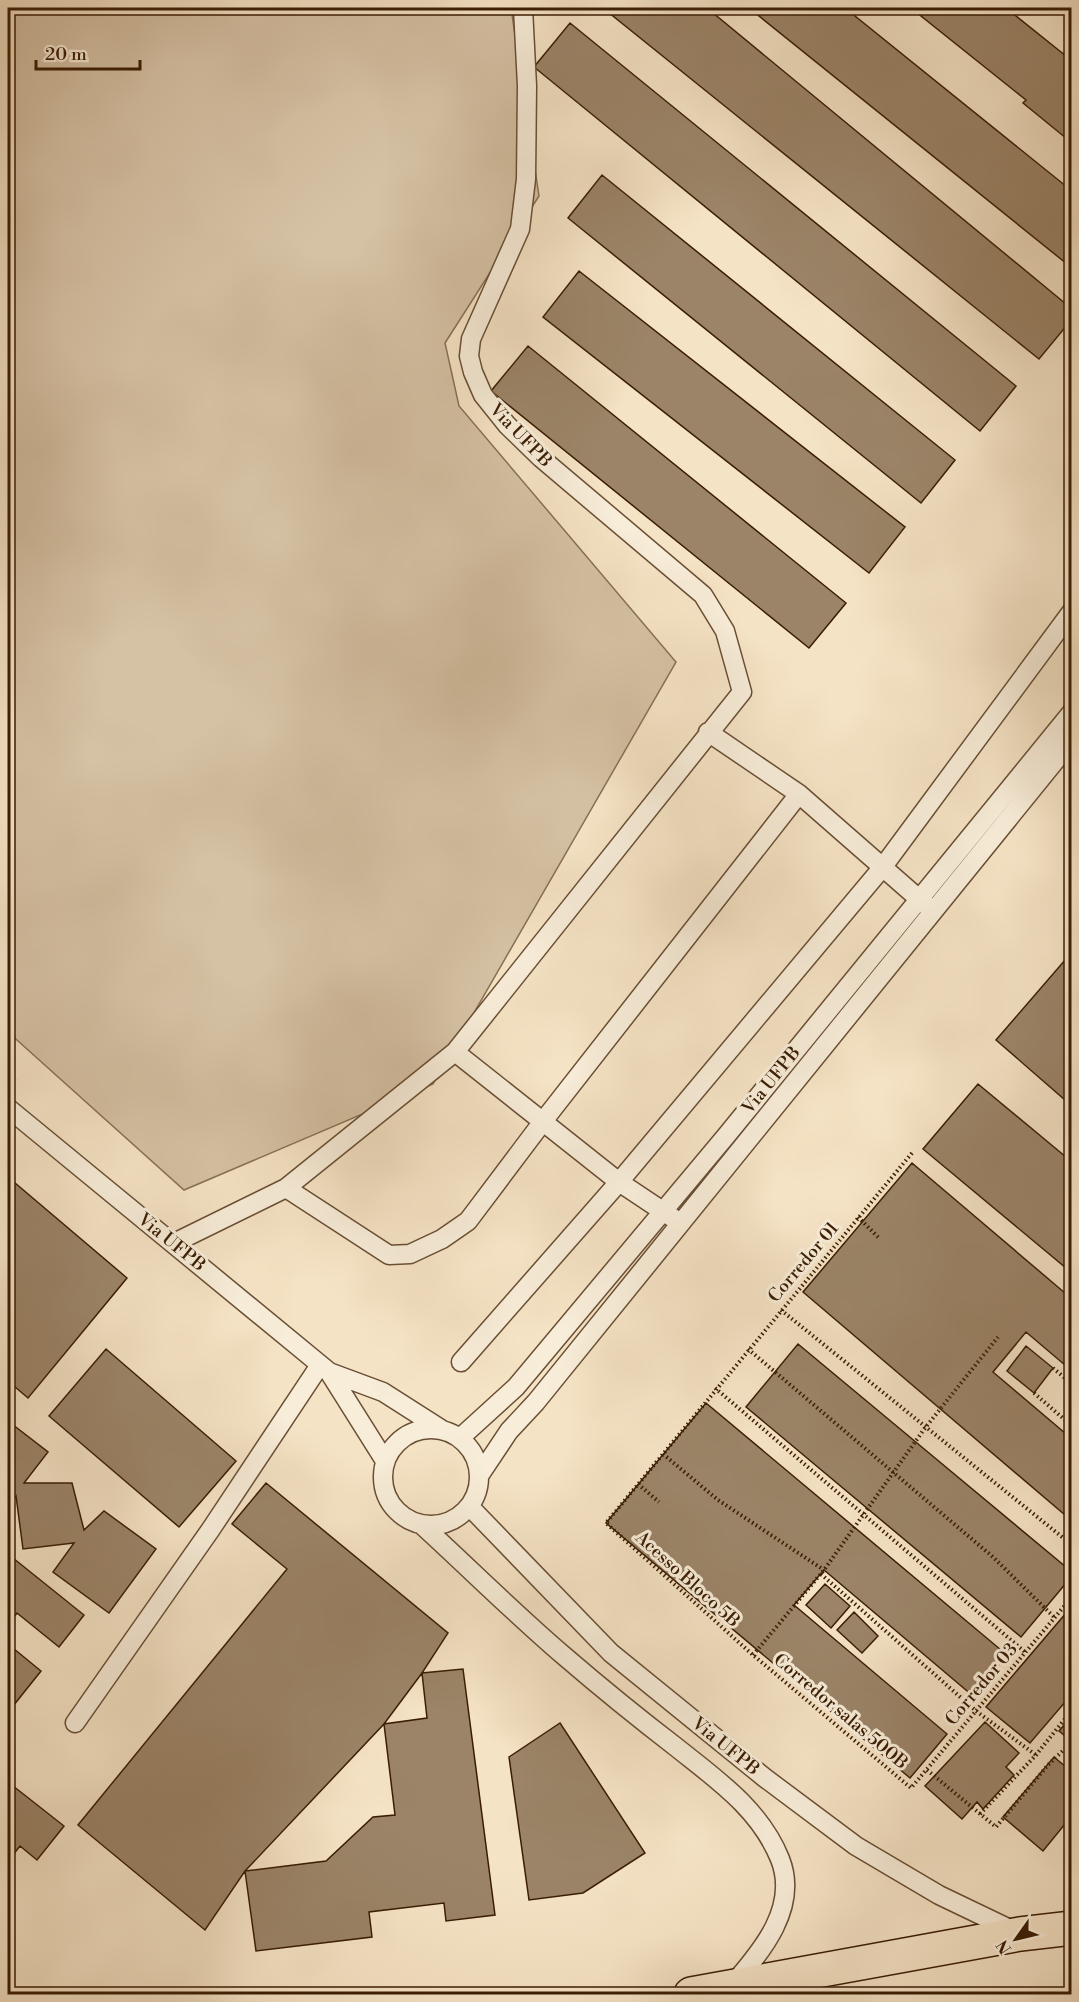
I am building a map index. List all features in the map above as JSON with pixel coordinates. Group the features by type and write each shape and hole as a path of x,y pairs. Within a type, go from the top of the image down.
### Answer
{"main road":[{"path":"692,1995 1020,1934 1071,1928"}],"lane":[{"name":"Via UFPB","path":"523,8 527,86 526,179 520,230 471,339 469,356 473,372 483,395 524,442 703,595 725,631 742,692 708,732"},
{"path":"460,1362 619,1182 882,868 1071,611"},
{"name":"Via UFPB","path":"10,1115 174,1244 325,1368 382,1392 442,1430 460,1438 516,1387 664,1210 1071,712"},
{"path":"174,1244 286,1188 455,1052 708,732 799,794 933,911"},
{"name":"Via UFPB","path":"1020,1934 939,1895 856,1846 765,1778 611,1653 556,1599 470,1507 477,1492 479,1476 509,1431 536,1402 1071,740"},
{"path":"286,1188 389,1255 410,1254 442,1239 468,1221 544,1120 799,794"},
{"path":"455,1052 544,1120 619,1182 664,1210 679,1224"},
{"name":"Via UFPB","path":"325,1368 385,1461"},
{"path":"75,1723 325,1368"},
{"name":"Via UFPB","path":"442,1430 425,1429 408,1434 394,1445 385,1461 383,1481 389,1501 403,1517 422,1525 562,1654 721,1781 758,1820 780,1860 784,1903 777,1922 758,1955 730,1987"},
{"path":"460,1438 474,1455 479,1476"},
{"path":"422,1525 440,1525 456,1519 470,1507"}],"path":[{"name":"Corredor 01","path":"606,1523 715,1388 912,1153"},
{"path":"858,1217 879,1239"},
{"path":"780,1310 1071,1545"},
{"path":"753,1655 822,1572 925,1428 998,1337"},
{"path":"748,1349 993,1557 1054,1617"},
{"path":"1053,1368 1071,1384"},
{"path":"715,1388 1025,1652"},
{"path":"1034,1393 1071,1426"},
{"path":"663,1454 718,1500 822,1572 976,1711 1036,1755"},
{"path":"638,1484 659,1502"},
{"name":"Acesso Bloco 5B","path":"606,1523 753,1655"},
{"name":"Corredor 03","path":"911,1788 1071,1597"},
{"name":"Corredor salas 500B","path":"753,1655 911,1788"},
{"path":"980,1814 1036,1755 1071,1710"},
{"path":"927,1770 996,1827 1048,1764 1071,1742"}],"shaded area":[{"path":"8,8 511,8 539,196 445,343 459,406 676,662 433,1084 184,1190 8,1032"}],"building":[{"path":"603,8 707,8 1072,309 1072,319 1039,359"},
{"path":"749,8 845,8 1072,191 1072,268"},
{"path":"911,8 1006,8 1066,56 1072,49 1072,143 1023,103 1026,100"},
{"path":"570,23 1016,386 980,431 534,67"},
{"path":"602,175 955,460 921,503 568,218"},
{"path":"579,271 905,527 869,573 543,317"},
{"path":"528,346 846,603 809,648 491,391"},
{"path":"1072,952 1072,1106 996,1040"},
{"path":"978,1084 1072,1162 1072,1273 923,1149"},
{"path":"912,1163 1072,1299 1072,1371 1026,1332 993,1372 1072,1439 1072,1521 803,1292"},
{"path":"8,1177 127,1278 28,1398 8,1381"},
{"path":"798,1344 1072,1572 1072,1576 1021,1637 746,1407"},
{"path":"1026,1346 1053,1368 1034,1393 1007,1371"},
{"path":"106,1349 236,1461 179,1527 49,1416"},
{"path":"706,1403 1007,1655 973,1696 824,1570 794,1605 947,1734 910,1778 606,1523"},
{"path":"8,1421 48,1452 24,1483 72,1483 84,1530 104,1511 156,1549 109,1613 53,1572 74,1543 23,1549 16,1496 8,1506"},
{"path":"266,1483 448,1633 384,1724 245,1871 205,1930 78,1825 287,1569 232,1524"},
{"path":"8,1554 84,1615 59,1647 17,1613 8,1625"},
{"path":"825,1584 850,1606 831,1628 806,1605"},
{"path":"1072,1606 1072,1694 1030,1743 986,1707"},
{"path":"854,1612 878,1636 862,1653 837,1630"},
{"path":"8,1644 41,1671 9,1711 8,1709"},
{"path":"463,1669 495,1915 446,1921 444,1903 369,1912 372,1937 256,1951 245,1871 326,1861 373,1817 395,1815 384,1724 427,1718 422,1673"},
{"path":"1072,1716 1072,1742 1059,1731"},
{"path":"985,1722 1019,1753 1006,1767 1014,1775 983,1809 977,1802 962,1819 925,1786"},
{"path":"560,1723 645,1853 583,1893 529,1900 509,1757"},
{"path":"1054,1757 1072,1772 1072,1829 1065,1824 1043,1851 1003,1817"},
{"path":"8,1782 64,1826 37,1860 20,1846 8,1861"}]}
